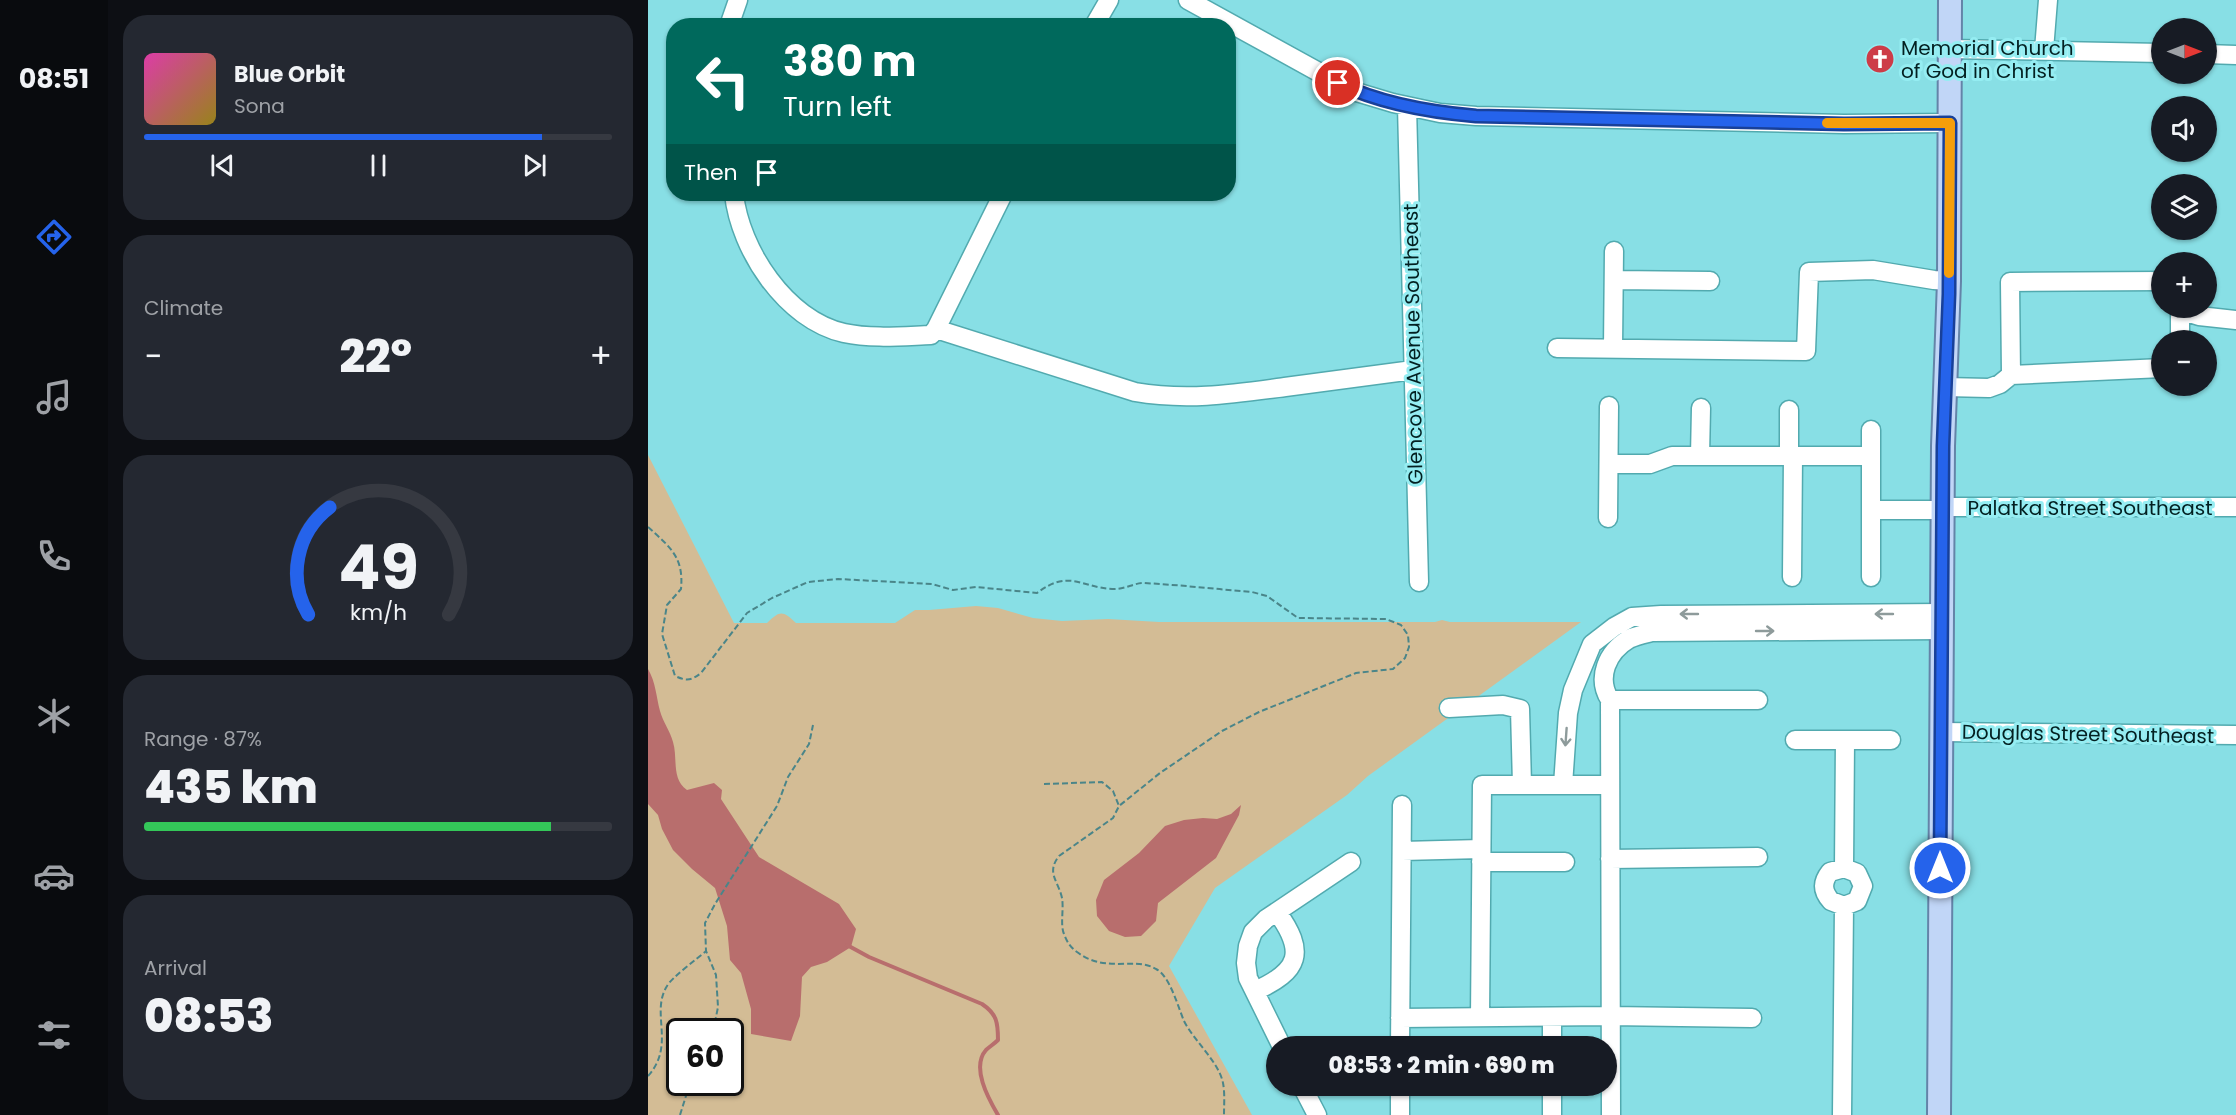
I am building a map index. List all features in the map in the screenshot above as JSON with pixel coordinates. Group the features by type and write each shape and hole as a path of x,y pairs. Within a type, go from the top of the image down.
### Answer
{"main road":[{"path":"1939,1115 1943,509 1949,281 1950,0"}],"street":[{"path":"732,18 738,0"},
{"path":"1099,18 1109,0"},
{"path":"1188,0 1221,18"},
{"path":"2044,51 2048,0"},
{"path":"1236,26 1353,90 1440,113 1476,116 1844,124 1950,123"},
{"path":"1949,49 2151,53"},
{"path":"2217,54 2236,55"},
{"name":"Glencove Avenue Southeast","path":"1407,106 1419,582"},
{"path":"735,201 755,257 778,292 811,321 844,333 875,336 931,335 1000,201"},
{"path":"1613,348 1614,251"},
{"path":"1557,348 1806,351 1809,272 1874,270 1949,281"},
{"path":"1614,280 1710,281"},
{"path":"2011,375 2010,282 2151,281"},
{"path":"2216,318 2234,320"},
{"path":"936,328 1135,392 1158,396 1191,398 1413,370"},
{"path":"1945,387 1989,388 2000,384 2011,375 2151,369"},
{"path":"1608,518 1609,406"},
{"path":"1700,456 1701,408"},
{"path":"1789,410 1792,578"},
{"path":"1871,430 1871,577"},
{"path":"1609,464 1650,464 1672,456 1871,456"},
{"name":"Palatka Street Southeast","path":"1871,510 2236,507"},
{"path":"1563,785 1568,712 1581,668 1592,644 1632,617 1661,615 1942,622"},
{"path":"1611,1115 1610,700 1605,691 1602,675 1610,657 1630,638 1652,632 1942,622"},
{"path":"1581,668 1602,675"},
{"path":"1610,700 1758,700"},
{"path":"1449,708 1503,705 1520,709 1522,785"},
{"name":"Douglas Street Southeast","path":"1941,732 2236,735"},
{"path":"1795,740 1891,740"},
{"path":"1844,868 1845,740"},
{"path":"1480,1017 1482,785 1610,785"},
{"path":"1400,1036 1402,805"},
{"path":"1401,851 1565,862"},
{"path":"1610,859 1758,857"},
{"path":"1277,1036 1248,978 1246,963 1253,932 1277,912 1351,862"},
{"path":"1844,868 1857,873 1863,886 1857,901 1844,906 1831,901 1824,889 1824,883 1830,872 1844,868"},
{"path":"1842,1115 1844,906"},
{"path":"1255,991 1284,975 1294,961 1295,944 1277,912"},
{"path":"1400,1018 1610,1016 1752,1018"},
{"path":"1552,1017 1552,1036"},
{"path":"1307,1096 1317,1115"},
{"path":"1400,1096 1400,1115"},
{"path":"1552,1096 1552,1115"}],"path":[{"path":"648,527 673,551 681,565 681,589 668,605 662,634 675,676 683,680 693,680 701,673 747,613 772,598 808,582 838,579 932,584 953,590 976,587 1037,593 1051,583 1070,580 1110,589 1122,589 1140,583 1252,592 1267,596 1298,618 1386,619 1401,625 1408,635 1409,647 1405,658 1393,669 1356,673 1259,712 1222,731 1185,754 1119,806 1113,818 1059,856 1053,864 1053,875 1060,891 1064,910 1062,932 1069,946 1086,958 1105,965 1140,965 1156,969 1166,979 1193,1036 1218,1070 1223,1083 1224,1115"},
{"path":"716,1018 718,1006 716,975 706,951 705,923 777,806 788,777 809,744 813,725"},
{"path":"1044,784 1102,782 1113,791 1119,806"},
{"path":"648,1076 662,1050 661,1005 667,985 706,951"},
{"path":"680,1115 686,1096"}],"shaded area":[{"path":"648,455 734,623 767,623 778,614 784,614 796,623 895,623 915,610 976,606 998,608 1033,618 1062,621 1108,619 1159,622 1435,622 1442,620 1450,622 1581,622 1368,776 1347,795 1215,888 1169,966 1252,1115 648,1115"},
{"path":"648,669 661,715 673,742 677,774 682,785 687,790 714,783 722,790 721,799 759,857 839,904 856,929 851,947 827,962 811,967 802,977 800,1016 791,1041 751,1034 751,1009 741,973 730,960 727,926 715,888 673,850 662,829 658,815 648,804"},
{"path":"1241,805 1239,815 1216,858 1158,903 1156,921 1141,936 1125,937 1109,931 1097,916 1096,900 1104,880 1139,853 1165,826 1184,820 1217,819 1231,814"}],"waterway":[{"path":"847,945 869,957 982,1004 991,1011 997,1024 998,1040 986,1050 980,1065 986,1091 998,1115"}],"slow traffic":[{"path":"1827,123 1950,123 1949,273"}],"place":[{"name":"Memorial Church of God in Christ","path":"1880,59"}],"route":[{"path":"1338,83 1393,103 1440,113 1476,116 1844,124 1950,123 1949,294 1943,446 1940,868"}]}
